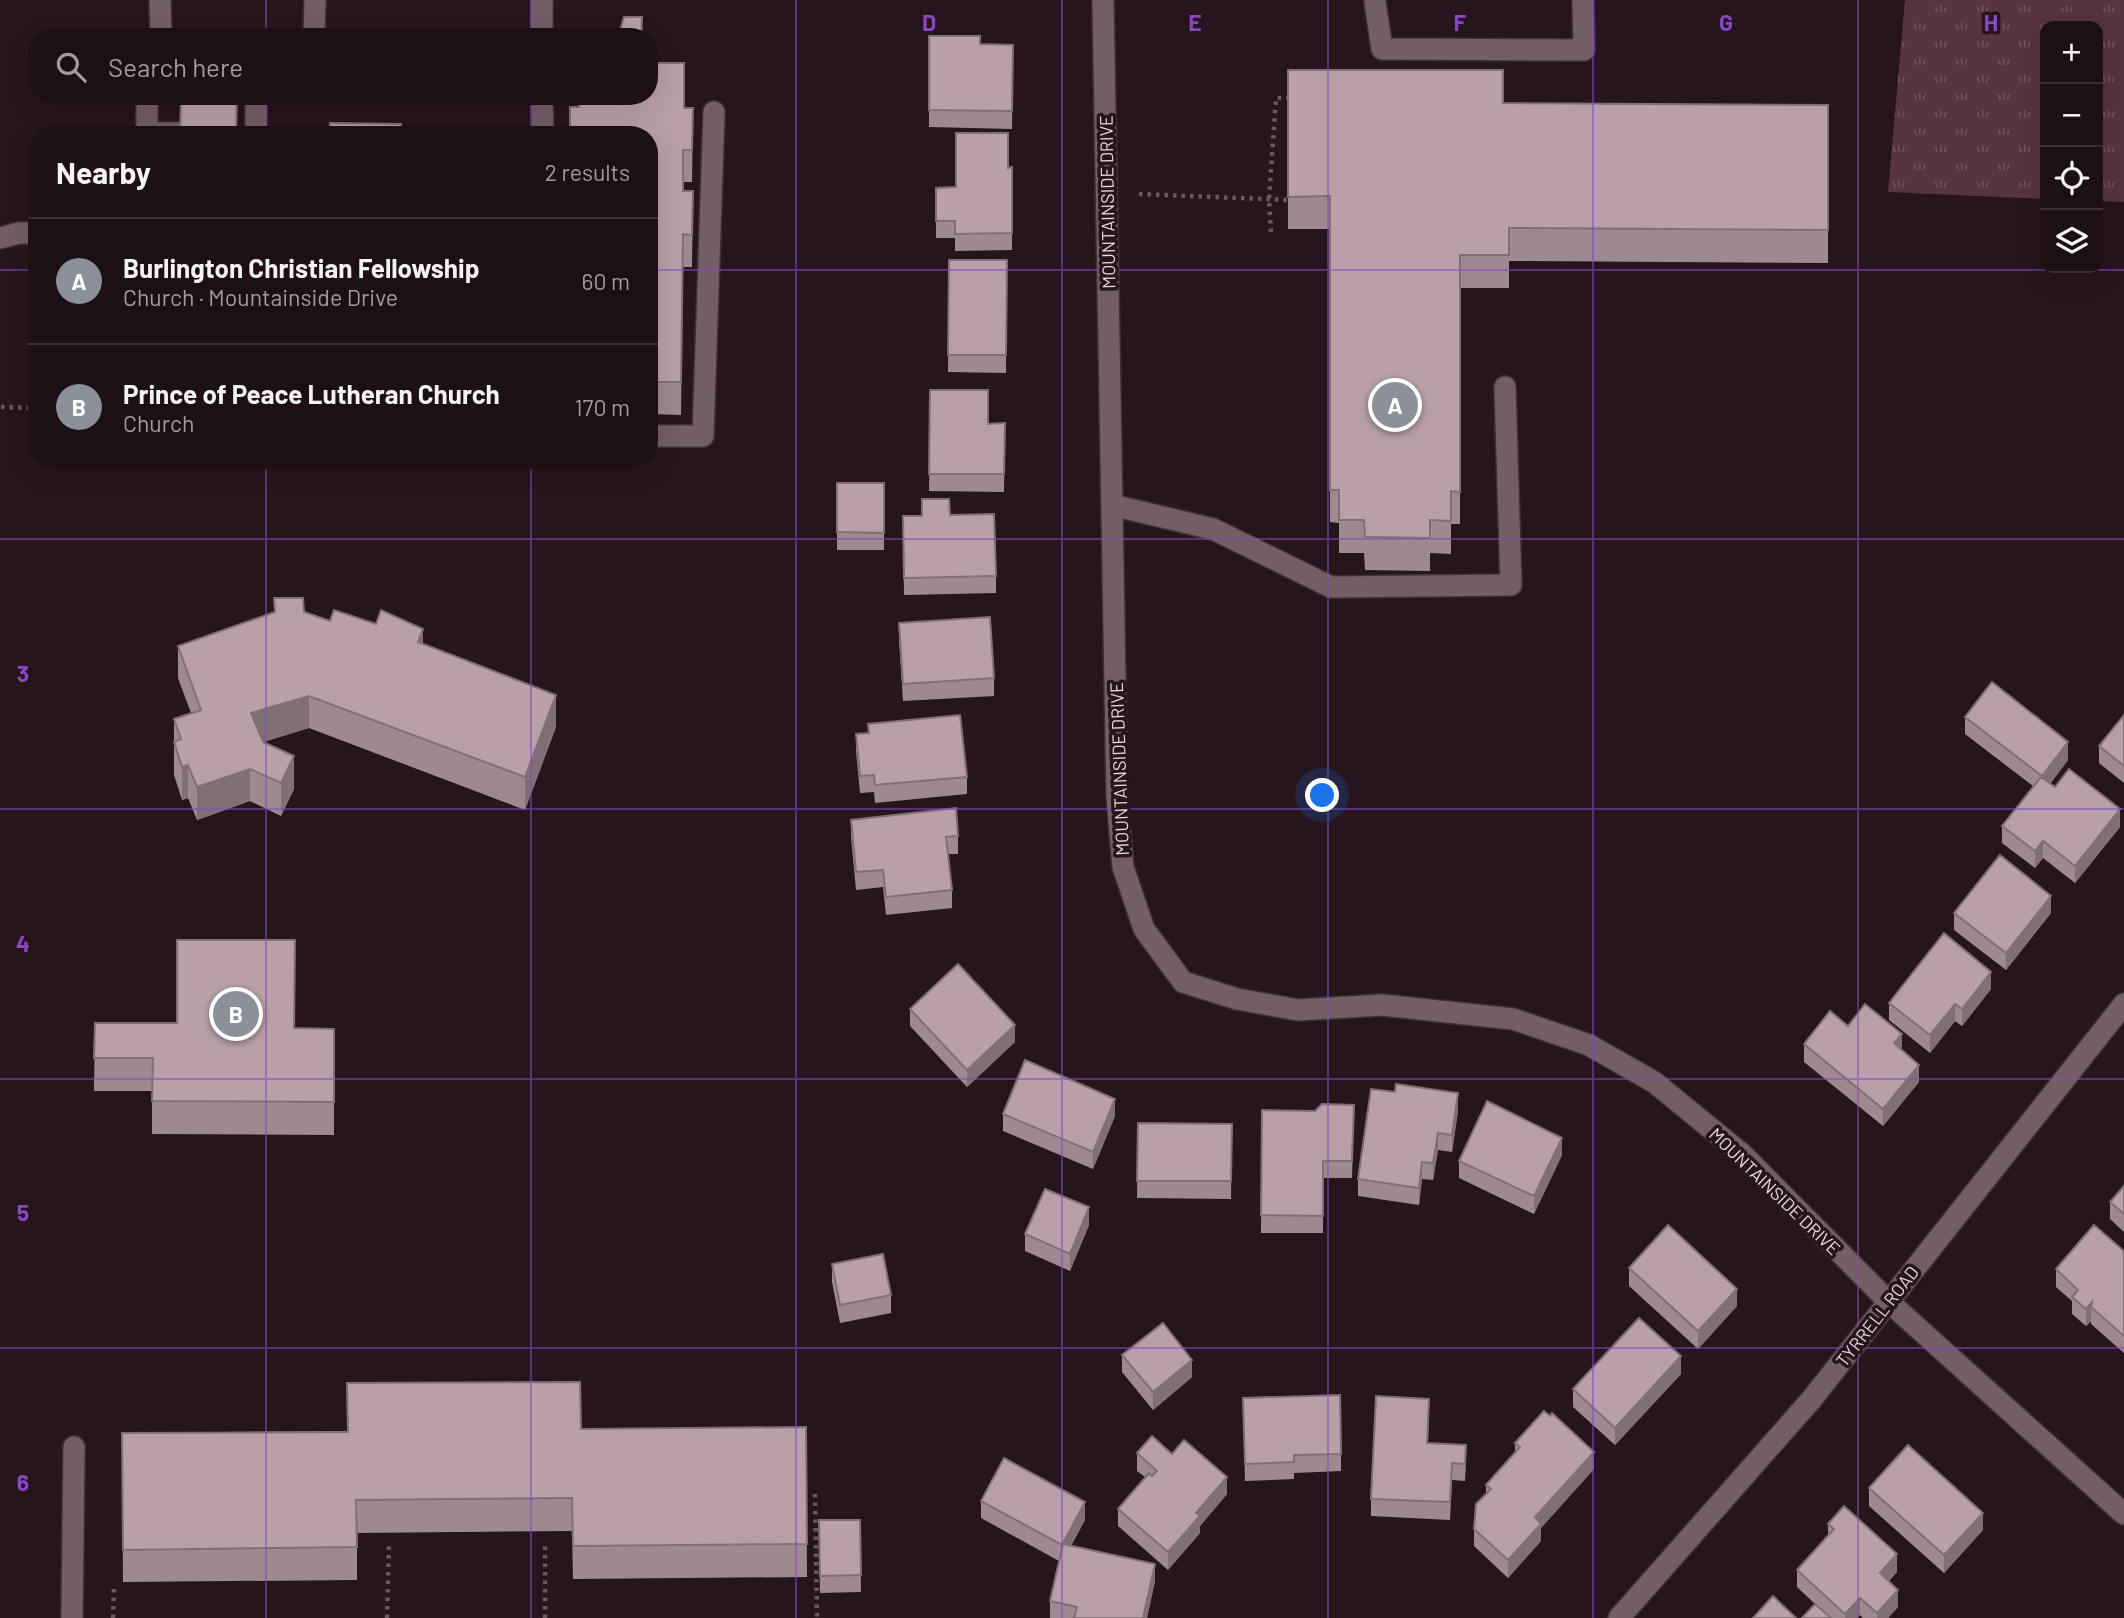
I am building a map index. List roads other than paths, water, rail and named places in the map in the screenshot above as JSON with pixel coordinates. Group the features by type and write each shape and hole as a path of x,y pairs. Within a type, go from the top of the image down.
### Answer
{"street":[{"path":"160,0 161,28"},
{"path":"314,28 315,0"},
{"path":"542,0 542,28"},
{"name":"MOUNTAINSIDE DRIVE","path":"1103,0 1117,796 1123,867 1144,929 1183,982 1237,999 1298,1010 1382,1005 1513,1019 1589,1045 1654,1082 1742,1154 1888,1301 2124,1514"},
{"path":"1377,1 1382,49 1584,50 1583,0"},
{"path":"147,105 147,126"},
{"path":"250,126 254,105"},
{"path":"542,105 542,126"},
{"path":"658,436 704,436 713,112"},
{"path":"0,238 28,233"},
{"path":"1112,505 1213,529 1331,587 1511,585 1505,387"},
{"name":"TYRRELL ROAD","path":"1619,1618 1811,1401 2124,1004"},
{"path":"72,1618 74,1447"}],"place":[{"name":"Burlington Christian Fellowship","path":"1395,405"},
{"name":"Prince of Peace Lutheran Church","path":"236,1014"}]}
